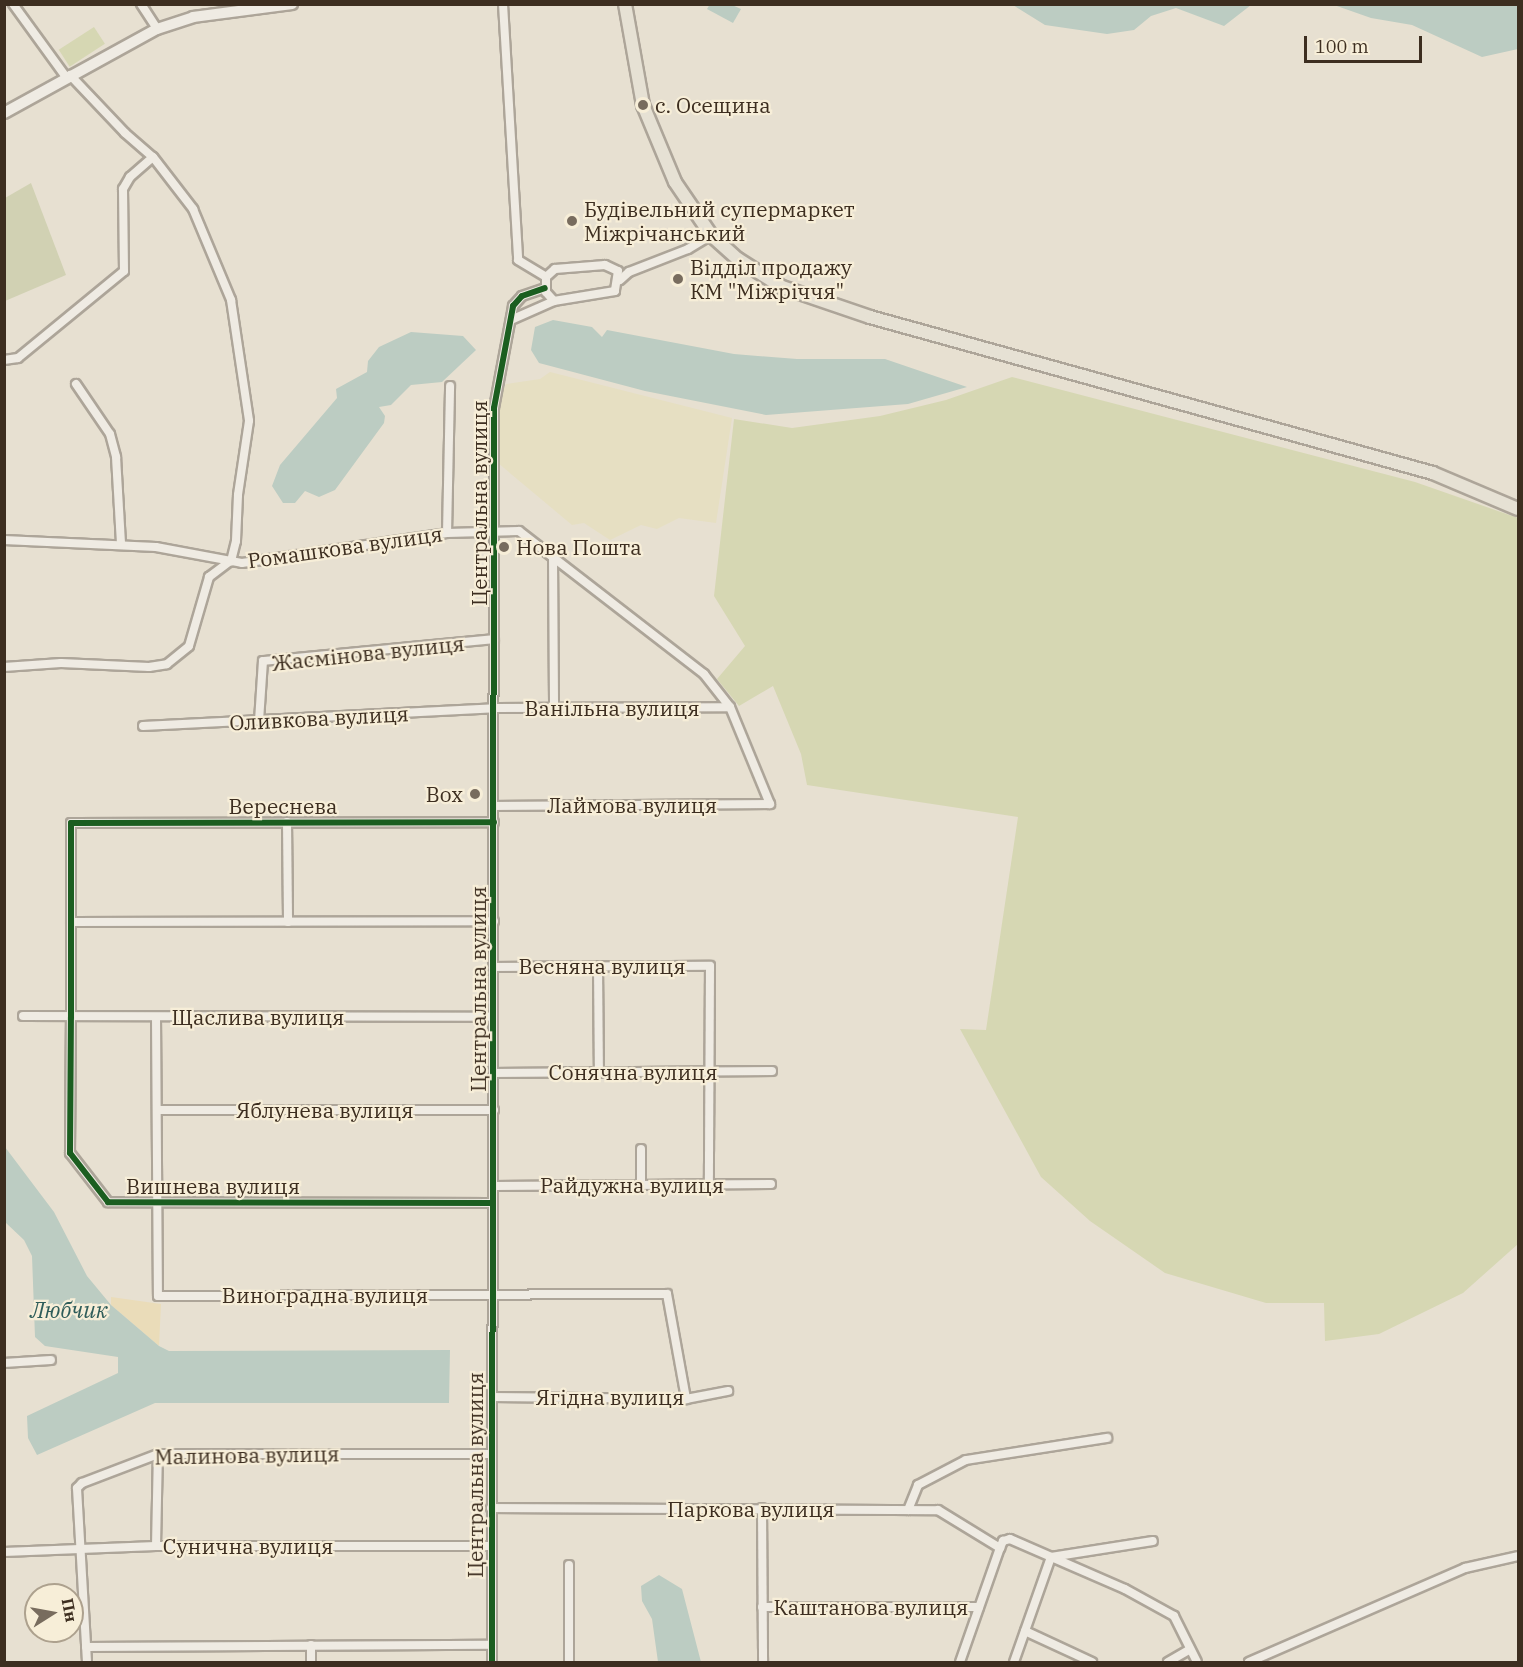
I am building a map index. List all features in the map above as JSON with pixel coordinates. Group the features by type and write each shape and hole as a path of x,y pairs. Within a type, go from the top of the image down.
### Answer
{"main road":[{"path":"626,4 636,79 647,118 675,182 711,235 762,275 808,298 1433,473 1518,508"}],"street":[{"path":"4,668 61,663 149,667 167,664 189,646 209,577 231,561 237,541 238,495 249,429 231,300 193,209 153,157 68,76 13,4"},
{"path":"141,4 157,29"},
{"path":"4,113 157,29 194,17 292,4"},
{"path":"503,4 518,260 546,277"},
{"path":"4,360 18,358 124,271 123,189 130,177 153,157"},
{"path":"619,276 688,249 711,235"},
{"path":"554,301 545,288 546,277 555,269 605,265 619,276"},
{"path":"513,319 554,301 610,293 618,287 619,276"},
{"name":"Центральна вулиця","path":"492,1662 494,408 516,300 545,288"},
{"path":"76,384 110,434 116,457 121,544"},
{"path":"447,533 450,386"},
{"name":"Ромашкова вулиця","path":"4,540 121,544 231,561 287,558 447,533 495,529 519,531 687,658 730,707 770,804"},
{"path":"553,558 554,708"},
{"name":"Жасмінова вулиця","path":"259,721 263,661 495,639"},
{"name":"Ванільна вулиця","path":"495,708 730,707"},
{"name":"Оливкова вулиця","path":"143,726 495,708"},
{"name":"Лаймова вулиця","path":"494,806 770,804"},
{"path":"287,822 288,922"},
{"name":"Вереснева","path":"71,823 494,822"},
{"name":"Вишнева вулиця","path":"71,823 70,1153 108,1202 493,1203"},
{"path":"71,922 494,921"},
{"path":"598,966 598,1073"},
{"name":"Весняна вулиця","path":"494,967 710,966 709,1072"},
{"name":"Щаслива вулиця","path":"23,1016 494,1017"},
{"path":"156,1017 157,1203"},
{"name":"Сонячна вулиця","path":"494,1073 772,1071"},
{"path":"709,1072 709,1185"},
{"name":"Яблунева вулиця","path":"157,1110 494,1110"},
{"path":"641,1149 641,1185"},
{"name":"Райдужна вулиця","path":"494,1186 771,1184"},
{"name":"Виноградна вулиця","path":"157,1203 158,1296 667,1294 686,1399"},
{"path":"4,1363 51,1360"},
{"name":"Ягідна вулиця","path":"492,1397 686,1399 728,1391"},
{"path":"908,1510 918,1485 966,1460 1107,1438"},
{"path":"156,1546 158,1454"},
{"name":"Малинова вулиця","path":"87,1662 77,1488 158,1454 492,1454"},
{"name":"Паркова вулиця","path":"491,1508 938,1510 1000,1548"},
{"path":"762,1508 763,1662"},
{"path":"960,1662 1000,1548 1003,1541 1010,1539 1174,1616 1197,1662"},
{"path":"1052,1557 1153,1540"},
{"name":"Сунична вулиця","path":"4,1552 156,1546 491,1546"},
{"path":"1249,1662 1465,1568 1518,1556"},
{"path":"1014,1662 1052,1557"},
{"path":"569,1565 569,1662"},
{"name":"Каштанова вулиця","path":"762,1607 979,1607"},
{"path":"1025,1630 1092,1662"},
{"path":"86,1647 492,1645"},
{"path":"311,1646 311,1662"},
{"path":"1167,1662 1189,1650"}],"shaded area":[{"path":"550,372 732,418 716,523 679,518 657,529 641,525 610,540 584,523 572,525 498,463 498,401 506,384 540,379"}],"green space":[{"path":"94,27 105,44 70,67 59,50"},
{"path":"31,183 66,275 5,301 5,198"},
{"path":"1012,377 1415,482 1518,518 1518,1244 1463,1293 1379,1334 1325,1341 1324,1303 1266,1303 1165,1273 1090,1221 1041,1177 960,1029 986,1030 1018,817 807,785 801,754 773,686 739,706 717,679 745,646 714,596 734,419 792,428 880,416 946,400"}],"sand":[{"path":"111,1297 161,1304 159,1346 111,1305"}],"water":[{"path":"710,4 732,5 741,9 733,23 707,9"},
{"path":"1013,5 1251,5 1224,26 1176,8 1151,16 1134,30 1107,34 1045,25"},
{"path":"1334,5 1518,5 1518,49 1482,57 1412,25 1371,18"},
{"path":"553,320 592,327 602,337 607,330 734,354 797,359 885,359 967,387 908,404 766,415 645,391 539,363 531,350 535,327"},
{"path":"411,332 463,336 476,350 442,382 411,385 391,405 379,407 385,416 384,423 335,490 319,497 305,491 295,503 283,503 272,486 280,465 337,398 336,389 367,372 368,361 379,347"},
{"name":"Любчик","path":"5,1147 54,1212 87,1276 111,1305 159,1346 169,1351 450,1350 449,1403 155,1403 37,1455 28,1438 27,1416 118,1373 118,1357 45,1346 35,1337 32,1256 24,1240 5,1222"},
{"path":"659,1575 682,1589 701,1662 658,1662 652,1619 642,1601 641,1586"}],"cycle path":[{"path":"492,1662 494,408 513,306 522,296 545,288"},
{"path":"493,1203 108,1202 70,1153 71,823 494,822"}],"place":[{"name":"с. Осещина","path":"643,105"},
{"name":"Будівельний супермаркет Міжрічанський","path":"572,221"},
{"name":"Відділ продажу КМ \"Міжріччя\"","path":"678,279"},
{"name":"Нова Пошта","path":"504,547"},
{"name":"Box","path":"475,794"}]}
